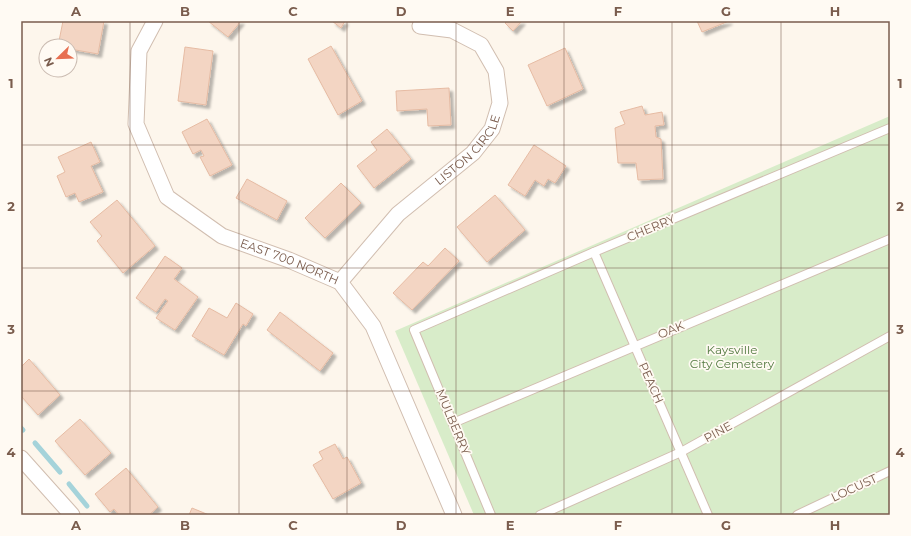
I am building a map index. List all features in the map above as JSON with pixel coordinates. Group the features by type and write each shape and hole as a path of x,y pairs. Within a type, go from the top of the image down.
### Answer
{"street":[{"name":"EAST 700 NORTH","path":"155,21 139,52 136,124 167,197 222,236 289,260 340,282 373,326 454,515"},
{"name":"LISTON CIRCLE","path":"340,282 398,214 473,153 492,129 500,103 496,71 481,45 452,30 420,26"},
{"path":"21,458 72,515"}],"lane":[{"name":"CHERRY","path":"414,330 594,252 890,128"},
{"name":"OAK","path":"453,423 634,345 890,239"},
{"name":"PEACH","path":"594,252 708,515"},
{"name":"MULBERRY","path":"414,330 491,515"},
{"name":"PINE","path":"540,515 681,452 890,336"},
{"name":"LOCUST","path":"797,515 890,471"}],"green space":[{"name":"Kaysville City Cemetery","path":"890,116 890,515 474,515 395,331"}],"building":[{"path":"63,21 104,21 98,54 78,50 78,38 60,38"},
{"path":"208,21 241,21 228,37"},
{"path":"332,21 345,21 341,28"},
{"path":"507,21 522,21 513,31 505,23"},
{"path":"697,21 729,21 702,32"},
{"path":"331,46 362,101 338,115 308,59"},
{"path":"185,47 213,51 206,105 178,101"},
{"path":"565,48 583,89 547,106 528,65"},
{"path":"449,88 451,125 428,126 427,109 397,111 396,91"},
{"path":"642,106 645,115 662,112 664,125 655,126 656,137 661,139 663,179 638,180 636,163 618,163 615,128 625,124 620,112"},
{"path":"207,119 232,165 210,176 200,157 204,156 201,150 193,154 182,132"},
{"path":"387,129 411,159 374,188 357,166 377,150 371,142"},
{"path":"91,142 100,162 91,166 103,192 79,202 75,193 66,197 57,176 65,172 58,157"},
{"path":"534,145 566,166 555,183 548,179 544,186 535,180 525,196 508,185"},
{"path":"247,179 287,201 277,220 236,198"},
{"path":"341,183 361,203 325,238 305,218"},
{"path":"495,195 525,230 487,262 457,227"},
{"path":"117,200 155,246 123,273 97,241 102,236 90,222"},
{"path":"445,248 459,261 412,310 393,293 423,262 428,266"},
{"path":"165,256 182,268 174,279 198,297 175,330 156,318 168,301 165,299 156,312 136,298"},
{"path":"236,303 253,314 246,326 243,324 224,355 192,336 209,308 227,318"},
{"path":"280,312 333,353 320,371 267,330"},
{"path":"29,359 60,395 38,415 21,396 21,367"},
{"path":"80,419 111,453 85,475 55,441"},
{"path":"335,444 343,459 347,457 361,483 333,499 313,465 323,459 319,452"},
{"path":"126,468 158,507 149,515 119,515 114,509 110,512 95,494"},
{"path":"192,508 209,515 189,515"}],"waterway":[{"path":"35,443 60,472"},
{"path":"69,484 87,506"}]}
